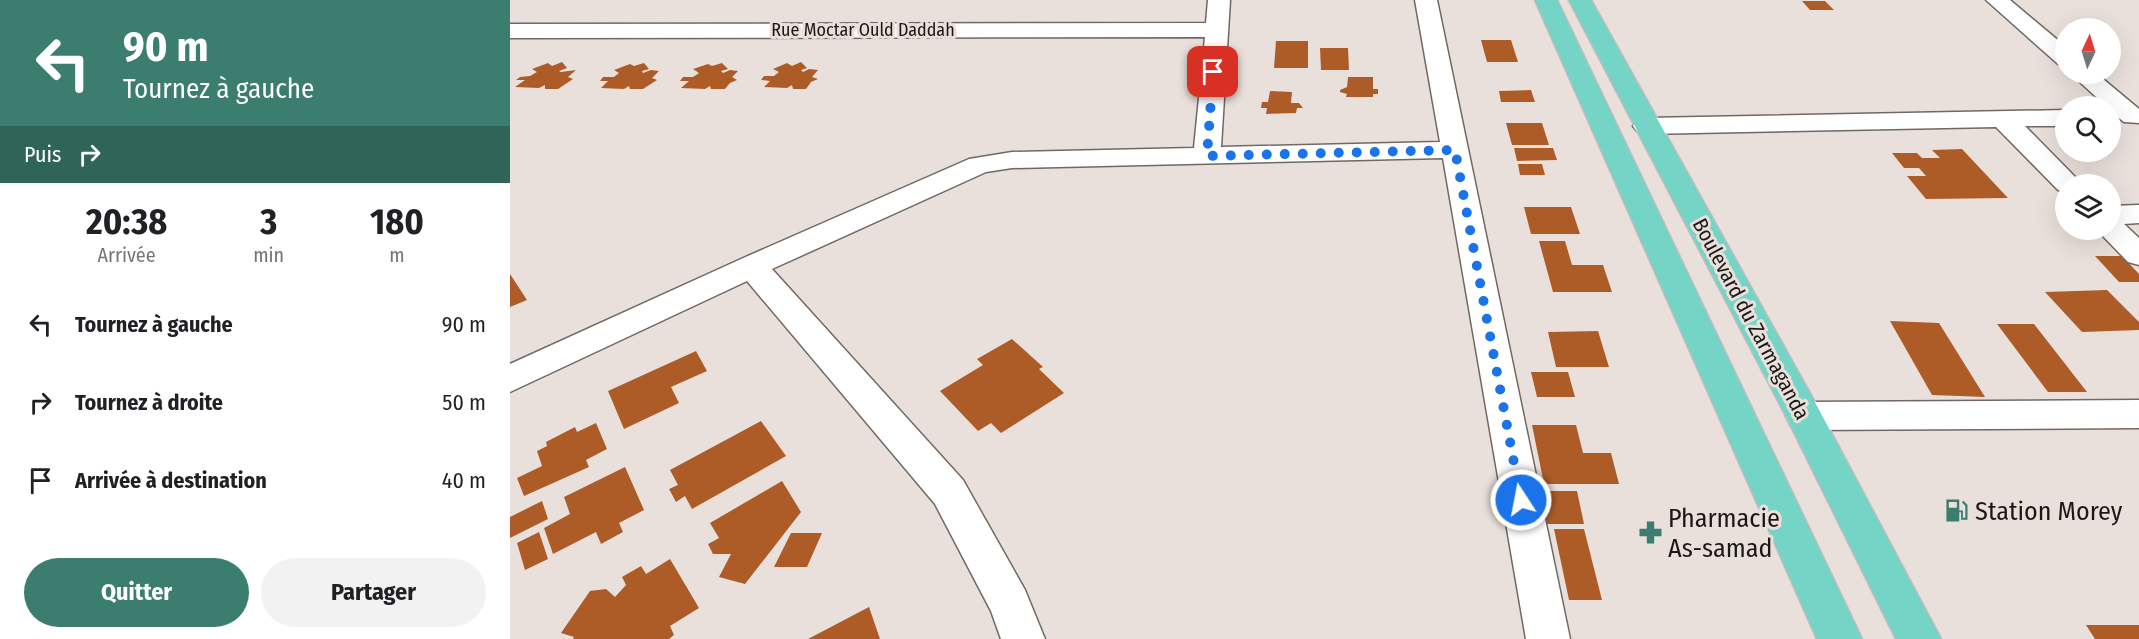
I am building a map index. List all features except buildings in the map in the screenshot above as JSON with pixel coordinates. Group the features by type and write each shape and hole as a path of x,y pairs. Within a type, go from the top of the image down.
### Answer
{"main road":[{"path":"1546,0 1840,639"},
{"name":"Boulevard du Zarmaganda","path":"1580,0 1804,416 1919,639"}],"street":[{"path":"1207,156 1219,0"},
{"path":"1426,0 1548,639"},
{"path":"1997,0 2055,50"},
{"name":"Rue Moctar Ould Daddah","path":"510,31 1216,30"},
{"path":"2093,84 2127,117"},
{"path":"1646,126 2055,118"},
{"path":"2003,119 2058,174"},
{"path":"510,379 752,266 979,165 1012,160 1455,150"},
{"path":"2121,215 2139,214"},
{"path":"2121,238 2139,255"},
{"path":"752,266 950,492 1010,604 1023,639"},
{"path":"1804,416 2139,414"}],"place":[{"name":"Station Morey","path":"1957,511"},
{"name":"Pharmacie As-samad","path":"1650,533"}],"route":[{"path":"1213,72 1207,156 1455,150 1521,500"}]}
